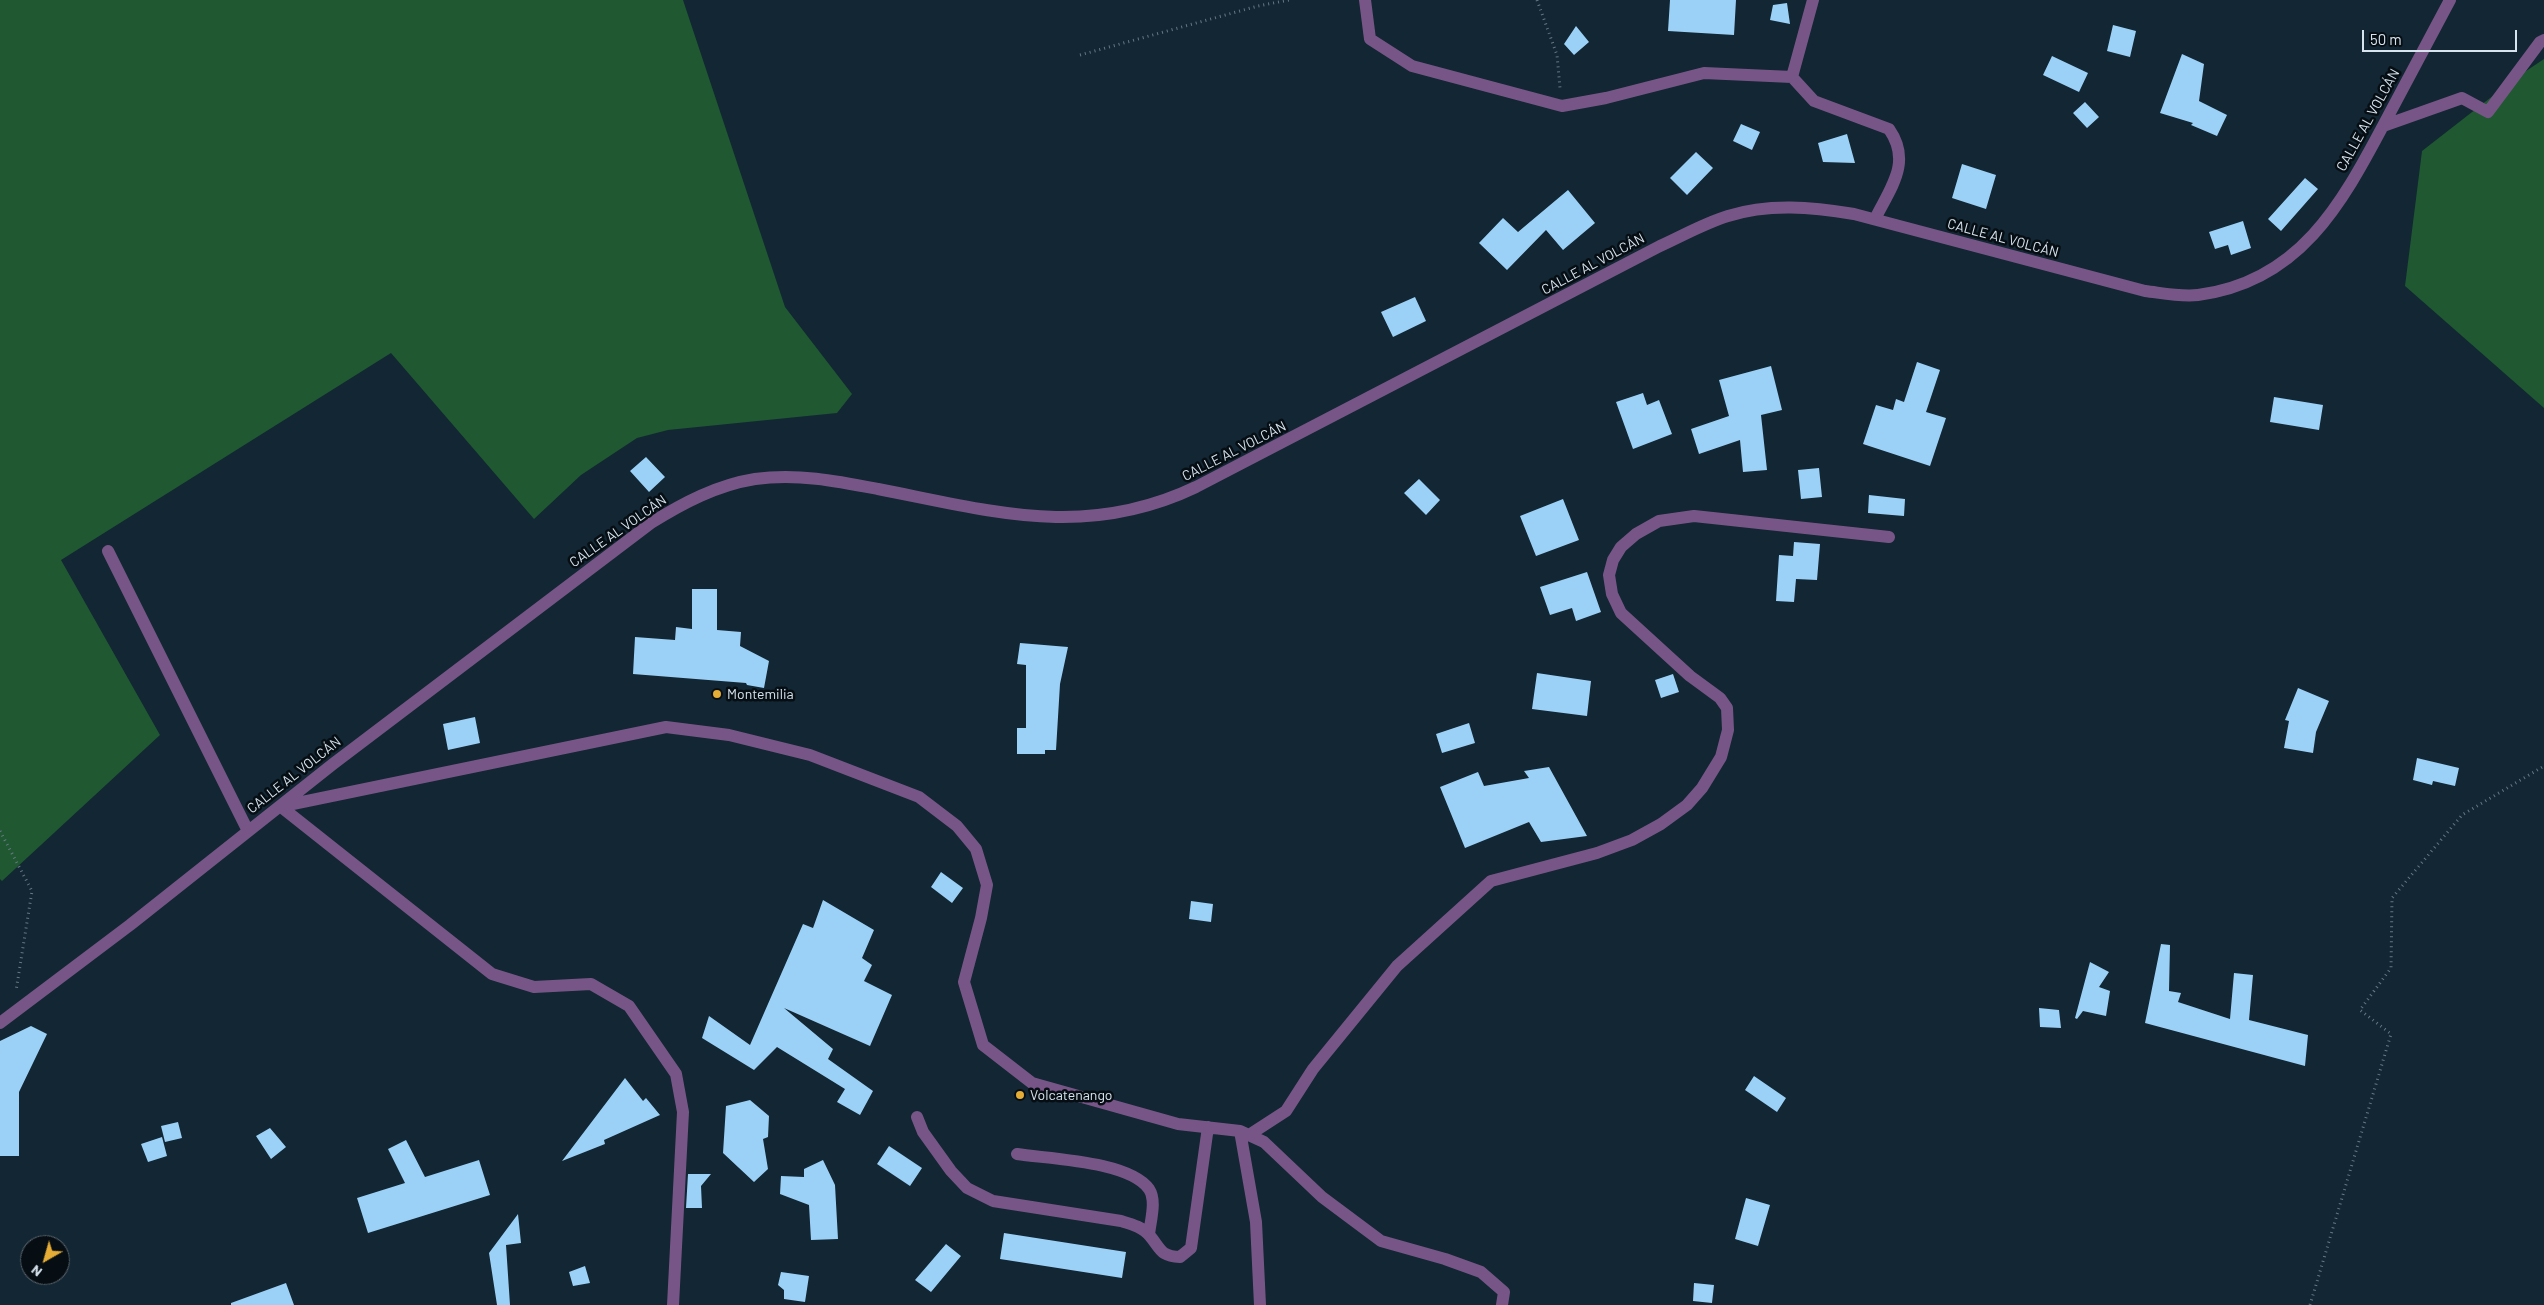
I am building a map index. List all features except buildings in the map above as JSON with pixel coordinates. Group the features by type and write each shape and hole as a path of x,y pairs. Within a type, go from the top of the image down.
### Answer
{"street":[{"path":"1365,0 1370,39 1412,66 1562,106 1606,98 1704,73 1792,77 1814,101 1889,129 1896,139 1899,149 1900,169 1875,219"},
{"path":"1792,77 1813,0"},
{"name":"CALLE AL VOLCÁN","path":"0,1023 130,925 280,806 651,523 671,510 723,486 756,479 809,477 1014,515 1078,518 1128,512 1161,503 1196,487 1660,246 1726,216 1764,209 1797,207 1834,210 1875,219 2145,291 2181,296 2198,295 2231,287 2260,276 2284,262 2306,244 2333,212 2360,169 2450,0"},
{"path":"2383,126 2462,98 2488,112 2540,42 2544,40"},
{"path":"1244,1133 1286,1111 1313,1069 1397,966 1491,881 1597,853 1632,840 1661,824 1687,805 1702,788 1721,757 1728,730 1727,708 1720,698 1682,670 1621,614 1612,594 1609,575 1613,560 1621,547 1636,534 1659,521 1694,516 1889,538"},
{"path":"108,551 248,831"},
{"path":"280,806 666,728 729,735 810,755 920,797 957,826 976,849 986,885 981,918 964,982 983,1044 1032,1083 1178,1124 1244,1133 1264,1142 1322,1197 1380,1241 1445,1259 1481,1272 1504,1292 1502,1305"},
{"path":"280,806 492,974 534,987 591,984 629,1006 676,1074 683,1112 673,1305"},
{"path":"917,1117 923,1132 951,1171 967,1188 993,1201 1122,1220 1137,1226 1149,1235 1159,1250 1169,1257 1180,1257 1191,1248 1208,1127"},
{"path":"1244,1133 1256,1222 1260,1305"},
{"path":"1017,1154 1110,1168 1136,1178 1149,1190 1153,1202 1149,1235"}],"path":[{"path":"1080,55 1258,6 1289,0"},
{"path":"1537,0 1557,56 1562,106"},
{"path":"2310,1305 2391,1034 2360,1010 2391,968 2392,898 2462,815 2544,766"},
{"path":"0,832 32,891 12,1015"}],"green space":[{"path":"0,0 683,0 785,307 852,394 837,413 668,430 637,438 581,475 534,519 391,353 61,560 160,735 2,881 0,879"},
{"path":"2544,59 2544,408 2405,286 2422,151 2517,77"}],"place":[{"name":"Montemilia","path":"717,694"},
{"name":"Volcatenango","path":"1020,1095"}]}
